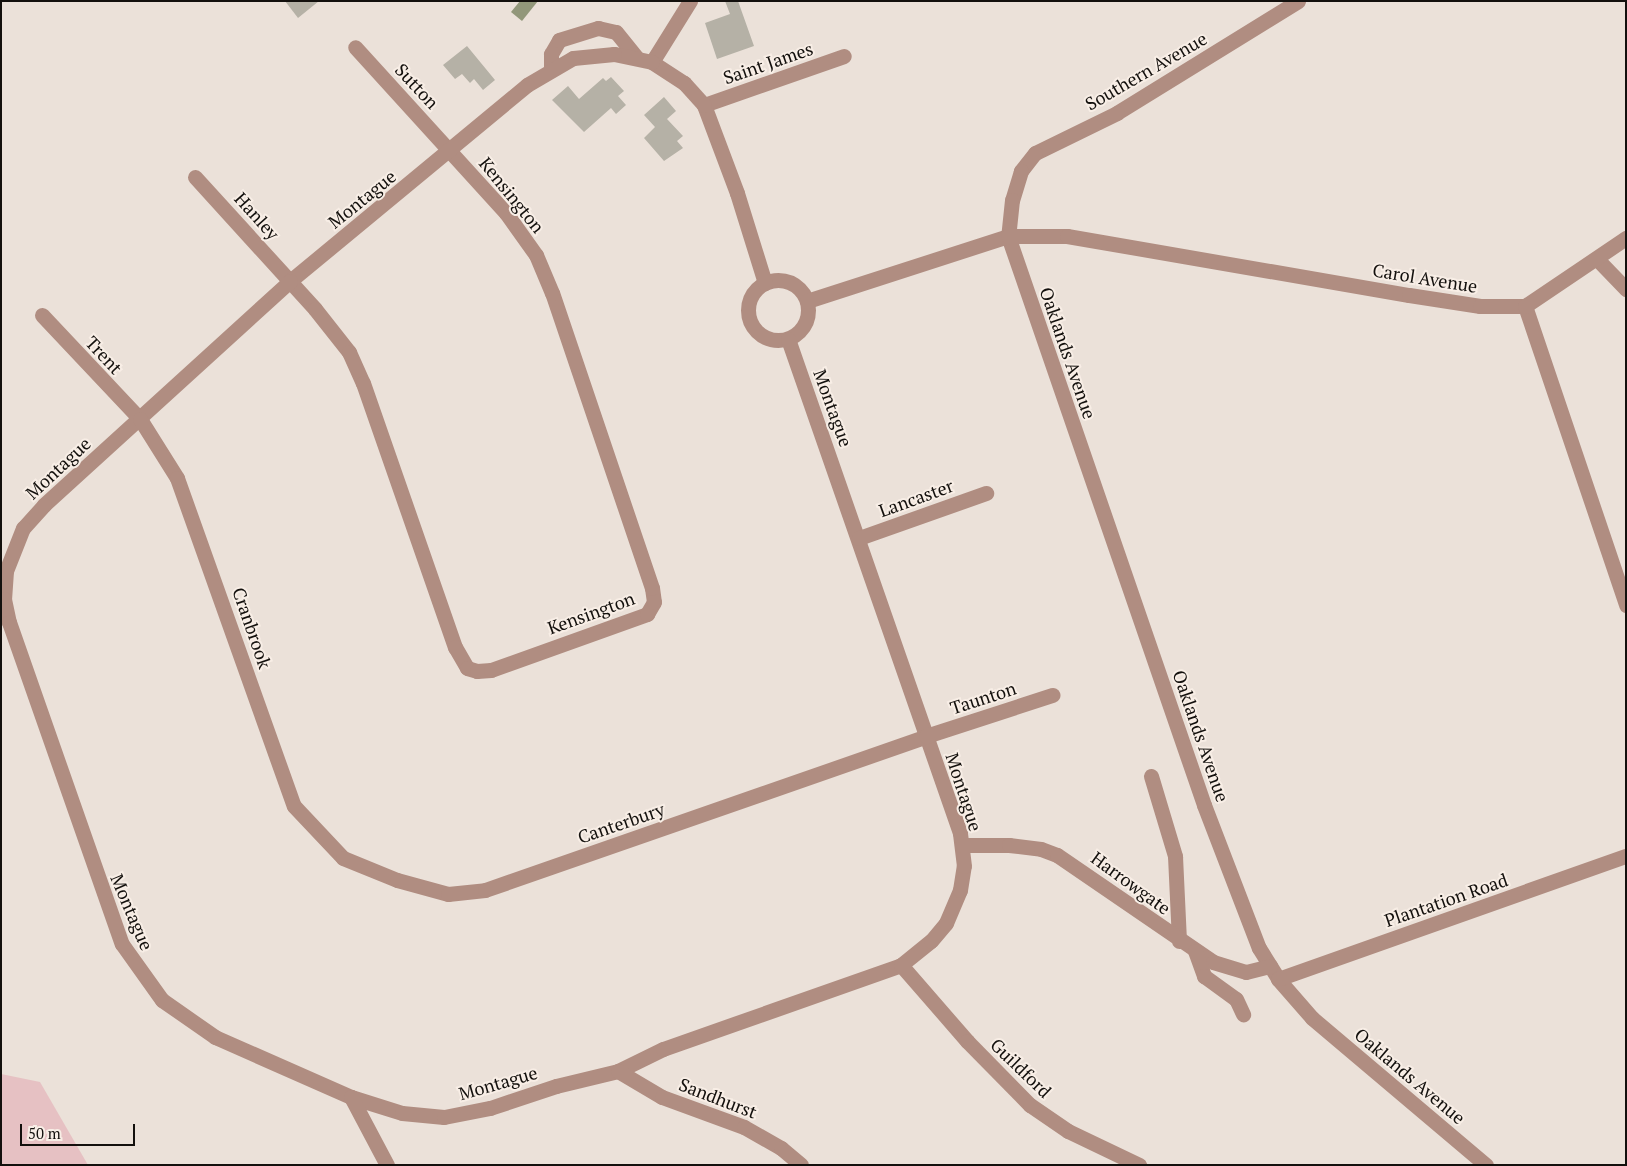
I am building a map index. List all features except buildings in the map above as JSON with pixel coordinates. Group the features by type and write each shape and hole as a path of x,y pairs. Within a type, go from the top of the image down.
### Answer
{"street":[{"path":"551,68 551,54 559,40 598,28 616,32 644,60 690,1"},
{"name":"Southern Avenue","path":"1008,236 1012,200 1021,172 1035,152 1117,113 1298,1"},
{"name":"Sutton","path":"355,47 451,150"},
{"name":"Montague","path":"765,283 737,193 704,105 684,83 644,60 590,54 551,68 290,281 44,504 23,528 6,554 4,584 9,622 108,907 131,960 162,1000 188,1022 215,1037 351,1097 402,1113 444,1117 490,1108 556,1086 618,1070 663,1049 901,966 921,951 946,923 960,890 962,845 859,538 788,339"},
{"name":"Saint James","path":"704,105 844,56"},
{"name":"Kensington","path":"290,281 348,352 363,383 455,647 467,668 477,671 491,670 647,614 654,602 652,588 542,270 522,233 451,150"},
{"name":"Hanley","path":"195,177 290,281"},
{"name":"Carol Avenue","path":"807,301 958,250 1008,236 1067,236 1480,306 1525,306"},
{"name":"Oaklands Avenue","path":"1008,236 1204,805 1252,935 1274,972 1322,1027 1486,1165"},
{"path":"1626,238 1525,306 1626,605"},
{"path":"1597,259 1626,289"},
{"path":"785,281 794,285 807,301 808,310 803,328 788,339 769,338 760,334 749,318 751,298 765,283 785,281"},
{"name":"Trent","path":"42,314 140,418"},
{"name":"Cranbrook","path":"140,418 177,478 187,501 291,799 307,823 330,846"},
{"name":"Lancaster","path":"859,538 986,493"},
{"name":"Taunton","path":"926,736 1052,695"},
{"name":"Canterbury","path":"330,846 344,858 414,886 442,893 473,893 926,736"},
{"path":"1150,776 1175,856 1179,941"},
{"name":"Harrowgate","path":"962,845 1009,845 1041,849 1058,855 1195,951 1237,971 1274,972"},
{"name":"Plantation Road","path":"1274,972 1626,856"},
{"path":"1195,951 1204,976 1236,999 1243,1014"},
{"name":"Guildford","path":"901,966 967,1041 1030,1105 1068,1132 1139,1165"},
{"name":"Sandhurst","path":"618,1070 662,1097 744,1127 781,1148 801,1165"},
{"path":"351,1097 387,1165"}],"shaded area":[{"path":"520,1 538,1 522,21 511,12"},
{"path":"1,1074 40,1082 88,1165 1,1165"}]}
